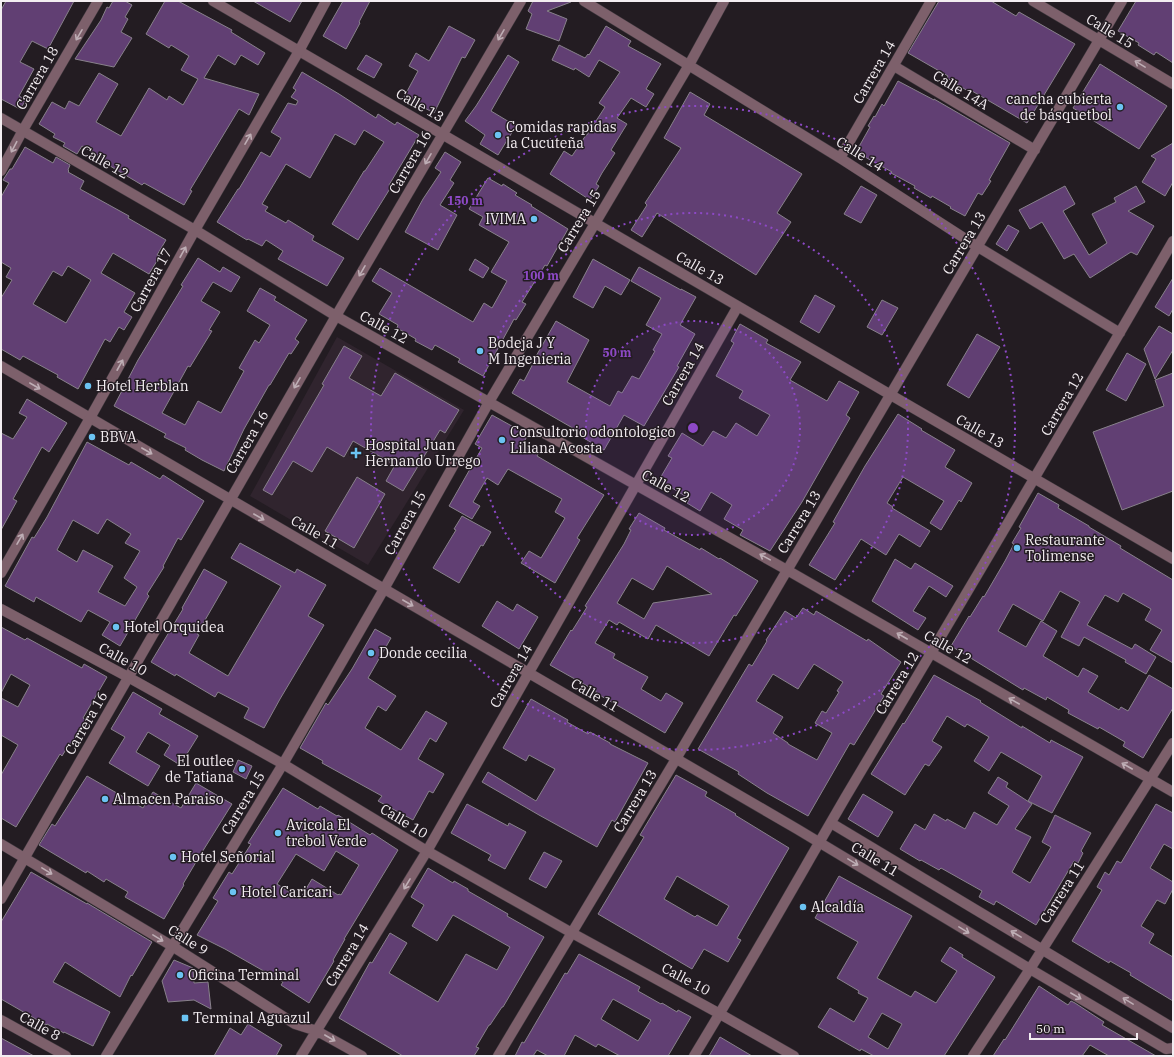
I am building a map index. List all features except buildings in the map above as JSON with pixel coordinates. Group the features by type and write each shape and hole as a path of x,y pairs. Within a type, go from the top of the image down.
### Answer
{"street":[{"name":"Carrera 18","path":"1,171 23,130 98,1"},
{"name":"Calle 13","path":"213,1 1173,559"},
{"name":"Carrera 17","path":"1,572 90,418 195,230 299,51 326,1"},
{"name":"Carrera 16","path":"1,898 336,316 521,1"},
{"name":"Calle 14","path":"584,1 840,158 978,247 1120,333"},
{"name":"Carrera 15","path":"106,1056 283,764 384,589 489,402 689,65 724,1"},
{"name":"Carrera 14","path":"840,158 931,1"},
{"name":"Calle 15","path":"1033,1 1173,84"},
{"name":"Carrera 13","path":"498,1056 676,759 1122,1"},
{"name":"Calle 14A","path":"894,66 1035,150"},
{"name":"Calle 12","path":"1,118 195,230 336,316 787,570 1173,792"},
{"name":"Carrera 12","path":"694,1056 1173,241"},
{"name":"Carrera 14","path":"301,1056 427,851 738,306"},
{"name":"Calle 11","path":"1,366 820,842 1166,1049 1173,1048"},
{"name":"Calle 10","path":"1,608 283,764 427,851 794,1056"},
{"name":"Carrera 11","path":"973,1056 1173,743"},
{"name":"Calle 11","path":"831,823 1173,1028"},
{"name":"Calle 9","path":"1,844 172,946 295,1024 317,1031 362,1056"},
{"name":"Calle 8","path":"1,1020 66,1056"}],"shaded area":[{"name":"Hospital Juan Hernando Urrego","path":"337,337 464,410 368,565 250,496"}],"place":[{"name":"cancha cubierta de básquetbol","path":"1120,107"},
{"name":"Comidas rapidas la Cucuteña","path":"498,135"},
{"name":"IVIMA","path":"534,219"},
{"name":"Bodeja J Y M Ingenieria","path":"480,351"},
{"name":"Hotel Herblan","path":"88,386"},
{"name":"BBVA","path":"92,437"},
{"name":"Consultorio odontologico Liliana Acosta","path":"502,440"},
{"name":"Hospital Juan Hernando Urrego","path":"356,453"},
{"name":"Restaurante Tolimense","path":"1017,548"},
{"name":"Hotel Orquidea","path":"116,627"},
{"name":"Donde cecilia","path":"371,653"},
{"name":"El outlee de Tatiana","path":"242,769"},
{"name":"Almacen Paraiso","path":"105,799"},
{"name":"Avicola El trebol Verde","path":"278,833"},
{"name":"Hotel Señorial","path":"173,857"},
{"name":"Hotel Caricari","path":"233,892"},
{"name":"Alcaldía","path":"803,907"},
{"name":"Oficina Terminal","path":"180,975"},
{"name":"Terminal Aguazul","path":"185,1018"}]}
